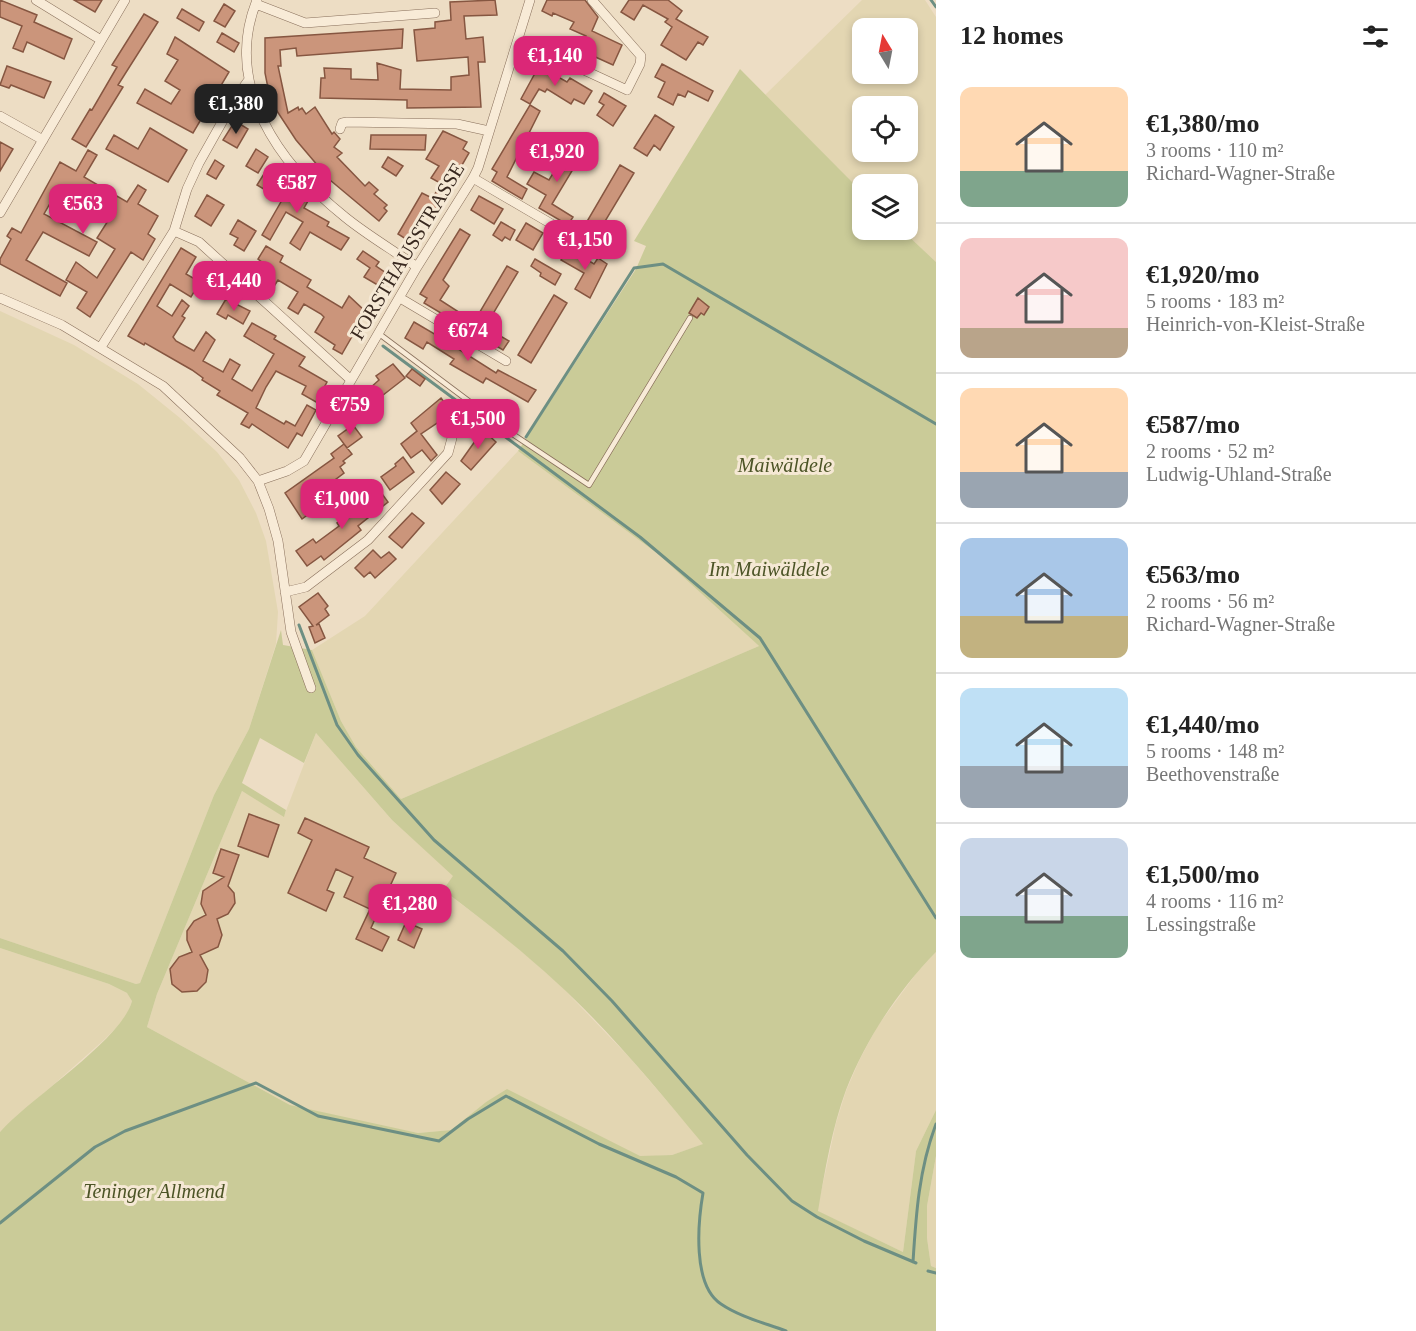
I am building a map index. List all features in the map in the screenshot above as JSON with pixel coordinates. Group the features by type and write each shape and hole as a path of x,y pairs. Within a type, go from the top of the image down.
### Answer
{"street":[{"path":"36,0 102,40"},
{"path":"0,213 125,0"},
{"name":"FORSTHAUSSTRASSE","path":"258,481 287,471 304,461 417,267 478,168 530,0"},
{"path":"519,40 627,90 640,64 641,56 592,0"},
{"path":"417,267 345,217 308,184 281,151 262,122 248,81 247,39 256,2 305,23 435,13"},
{"path":"101,347 174,231 187,189 199,163 235,99 248,81"},
{"path":"0,116 43,140"},
{"path":"340,129 342,123 347,122 457,124 489,130"},
{"path":"472,178 572,236"},
{"path":"174,231 199,242 351,380"},
{"path":"0,298 62,325 163,386 240,458 258,481 269,509 278,541 291,632 312,688"},
{"path":"400,298 506,362"},
{"path":"285,592 306,587 369,540 448,453 452,438"}],"lane":[{"path":"378,333 514,435 589,485 690,318"}],"shaded area":[{"path":"862,0 925,0 936,17 936,262 913,240 918,240 918,174 852,174 852,182 765,95"},
{"path":"0,311 74,345 138,384 180,418 217,452 239,480 256,513 266,541 278,612 276,644 249,729 214,795 140,983 136,984 0,938"},
{"path":"518,451 658,554 759,646 401,799 356,747 341,721 312,650 365,616"},
{"path":"316,733 392,820 454,876 443,890 506,938 557,982 630,1058 704,1144 672,1155 640,1157 503,1093 486,1102 451,1130 418,1133 365,1123 290,1105 147,1027 157,994 242,791 284,816"},
{"path":"0,948 109,984 127,993 131,996 132,1001 126,1018 105,1039 0,1132"},
{"path":"936,952 936,1110 916,1151 903,1252 817,1211 836,1123 859,1061 877,1027 918,971"},
{"path":"936,1156 936,1268 931,1266 927,1238 927,1206"}],"green space":[{"path":"740,69 852,182 852,240 913,240 936,262 936,952 884,1016 854,1071 841,1104 833,1134 818,1211 903,1252 916,1151 936,1110 936,1156 927,1206 927,1238 931,1266 936,1268 936,1331 0,1331 0,1132 94,1051 125,1016 132,1001 127,993 109,984 0,948 0,938 136,984 140,983 214,795 249,729 281,630 283,645 312,650 341,721 356,747 401,799 759,646 658,554 518,451 636,269 646,246 634,241","holes":["316,733 392,820 453,876 443,890 515,946 576,1001 632,1060 703,1144 672,1155 640,1156 507,1089 486,1102 451,1130 418,1133 290,1105 147,1027 157,994 242,791 284,817 286,810 242,783 260,738 304,763"]}],"building":[{"path":"0,0 37,15 34,22 72,39 64,59 27,42 23,52 13,48 22,26 0,17"},
{"path":"74,0 102,0 95,12"},
{"path":"495,0 497,15 464,16 466,39 483,37 485,62 478,62 481,107 407,108 407,100 320,98 321,78 325,78 324,68 351,69 351,79 378,80 377,63 401,70 400,89 451,90 451,77 469,75 468,57 417,61 414,30 435,28 435,22 451,20 450,2"},
{"path":"547,0 585,0 598,17 592,31 622,45 613,65 580,50 586,36 570,29 574,22 542,11"},
{"path":"629,0 668,0 682,11 676,19 708,37 703,45 698,42 686,60 661,45 672,27 665,22 668,19 643,5 634,20 621,12"},
{"path":"224,4 235,11 225,27 214,21"},
{"path":"182,9 204,22 199,31 177,18"},
{"path":"144,14 158,22 118,85 123,87 86,147 72,139 117,67 112,65"},
{"path":"403,29 402,48 297,56 296,48 280,50 281,66 278,66 288,113 298,107 299,110 302,108 306,114 315,107 332,134 334,132 340,139 334,147 342,153 337,157 365,186 369,182 378,190 374,194 387,205 384,208 387,211 379,221 330,180 296,140 277,111 273,113 265,73 265,38"},
{"path":"222,33 239,43 234,52 217,42"},
{"path":"175,37 229,72 193,133 137,103 145,89 171,104 180,90 165,81 178,60 167,54"},
{"path":"533,63 567,82 570,78 592,91 584,104 574,99 571,104 547,89 545,92 539,89 530,104 521,99 534,75 528,71"},
{"path":"662,64 713,91 708,101 688,91 685,97 678,94 673,105 658,97 665,82 655,77"},
{"path":"7,66 51,82 44,98 11,85 9,88 0,85"},
{"path":"604,93 626,106 613,126 597,115 604,105 599,102"},
{"path":"530,105 540,111 507,177 527,189 522,199 492,181 497,172 492,169"},
{"path":"655,115 674,127 660,150 654,145 647,156 634,148"},
{"path":"235,121 248,129 237,148 223,140"},
{"path":"150,128 187,150 168,182 106,149 114,135 138,149"},
{"path":"443,131 467,142 463,149 469,153 440,203 444,205 439,214 432,210 428,218 424,216 409,241 398,234 422,193 432,198 442,184 431,178 439,166 426,159"},
{"path":"371,135 426,135 425,150 370,149"},
{"path":"584,136 590,141 552,204 573,217 568,225 539,208 546,195 527,184 534,172 549,180 560,162 565,165"},
{"path":"0,142 13,149 0,171"},
{"path":"256,149 268,157 258,173 246,166"},
{"path":"88,150 97,155 84,177 127,202 138,185 146,190 138,204 158,216 148,234 155,239 143,260 131,252 90,317 77,308 87,292 66,280 76,262 97,278 115,249 97,238 113,213 60,186 44,214 97,242 89,256 43,232 26,260 67,283 60,296 0,264 0,259 11,239 7,236 12,228 21,233 60,162 76,171"},
{"path":"388,157 403,166 396,176 382,167"},
{"path":"215,160 224,166 216,179 207,174"},
{"path":"620,165 634,173 595,238 582,230"},
{"path":"267,169 287,181 284,186 308,201 304,208 329,222 327,226 349,238 341,250 310,232 300,250 290,243 303,222 286,212 270,240 262,235 282,200 257,185"},
{"path":"207,195 224,205 211,226 195,216"},
{"path":"479,196 503,209 494,224 471,210"},
{"path":"238,220 256,231 244,251 234,245 238,238 230,234"},
{"path":"501,222 515,230 510,240 505,237 502,241 493,235"},
{"path":"526,223 543,233 533,250 516,240"},
{"path":"460,229 470,235 443,280 449,286 440,300 474,322 507,266 518,272 485,327 509,341 503,350 424,303 427,298 420,294"},
{"path":"266,246 283,256 280,262 311,280 307,287 342,308 349,296 366,312 342,354 333,349 335,345 315,332 324,317 321,314 304,304 298,314 288,308 298,292 278,280 271,291 261,285 271,269 258,259"},
{"path":"181,248 196,257 186,274 200,282 191,297 170,284 157,306 172,316 182,300 189,306 182,316 185,318 173,337 176,341 194,351 206,332 215,340 203,361 223,372 230,359 240,365 232,379 252,391 274,354 244,336 252,323 276,336 274,339 305,357 299,366 327,382 316,402 302,394 306,386 276,371 266,387 256,408 284,424 286,421 295,426 307,405 316,410 302,436 297,433 288,448 252,424 249,428 241,424 248,413 217,395 220,391 202,380 203,378 192,370 128,336"},
{"path":"568,248 594,264 598,258 607,264 590,298 575,289 584,273 561,260"},
{"path":"363,251 379,262 376,266 389,275 381,287 364,277 370,268 357,259"},
{"path":"535,259 561,274 555,285 540,276 541,273 531,266"},
{"path":"209,274 228,287 220,299 200,288"},
{"path":"554,295 567,303 531,363 518,355"},
{"path":"698,298 709,307 704,315 701,313 697,318 689,313"},
{"path":"226,299 250,311 243,324 228,315 226,319 217,314"},
{"path":"414,322 436,335 437,332 446,337 444,340 496,373 498,370 536,390 528,402 486,378 483,383 450,364 454,359 427,342 423,349 405,338"},
{"path":"393,364 405,378 378,399 370,388 379,380 376,376"},
{"path":"412,369 425,379 420,386 406,376"},
{"path":"371,393 380,406 376,410 379,414 369,421 357,404"},
{"path":"441,398 452,413 421,434 437,455 431,461 422,450 411,458 401,444 417,431 411,423"},
{"path":"353,425 362,437 347,448 338,436"},
{"path":"483,430 496,442 471,470 461,461"},
{"path":"344,444 352,454 343,461 345,463 340,467 344,473 307,501 310,505 306,508 310,513 302,519 285,493 334,458 331,454"},
{"path":"403,457 414,472 390,490 381,477 396,466 395,464"},
{"path":"446,472 460,484 442,504 430,490"},
{"path":"380,491 388,502 358,526 361,530 324,560 321,556 307,566 296,551 313,539 316,543 339,526 337,523 354,510 352,507"},
{"path":"412,513 424,523 402,548 389,537"},
{"path":"373,550 381,558 389,552 396,559 375,578 370,572 364,577 355,568"},
{"path":"318,593 328,606 325,609 329,615 316,625 319,624 325,638 315,643 309,627 313,626 299,607"},
{"path":"249,814 279,825 268,857 238,846"},
{"path":"305,818 369,847 364,858 396,873 371,928 389,937 382,951 356,939 370,909 344,897 353,877 336,869 327,890 334,893 326,911 288,893 312,840 298,833"},
{"path":"221,849 239,855 228,886 234,893 235,903 228,914 217,919 222,935 218,947 200,955 208,970 206,982 197,991 182,992 172,984 170,969 179,957 192,952 187,940 187,931 194,921 206,915 201,904 203,891 224,877 213,873"},
{"path":"406,922 422,929 414,948 398,940"}],"waterway":[{"path":"931,0 936,7"},
{"path":"526,437 634,268 663,264 936,424"},
{"path":"383,346 640,537 760,638 936,918"},
{"path":"299,625 337,725 358,755 434,840 563,951 612,1001 747,1155 792,1201 817,1217 864,1241 916,1263"},
{"path":"0,1223 95,1147 125,1131 256,1083 318,1116 439,1141 468,1119 506,1096 599,1144 676,1177 703,1193 699,1252 705,1283 712,1295 736,1313 786,1331"},
{"path":"913,1262 922,1175 936,1124"},
{"path":"928,1271 936,1273"}],"park label":[{"name":"Maiwäldele","path":"785,465"},
{"name":"Im Maiwäldele","path":"769,569"},
{"name":"Teninger Allmend","path":"154,1191"}]}
